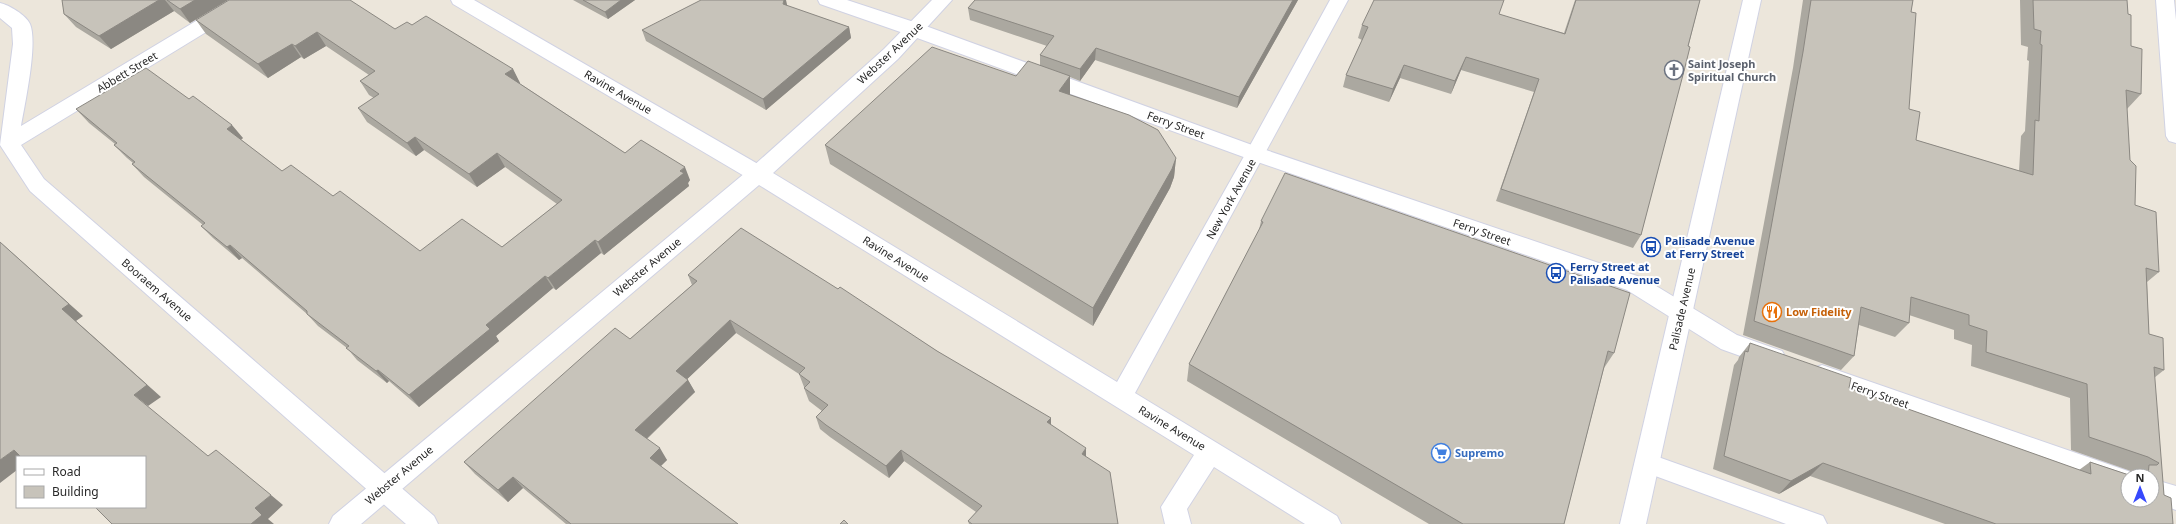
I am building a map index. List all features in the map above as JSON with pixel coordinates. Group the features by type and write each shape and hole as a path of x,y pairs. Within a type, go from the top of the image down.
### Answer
{"street":[{"name":"Ravine Avenue","path":"460,0 758,174 1328,524"},
{"name":"Ferry Street","path":"827,0 916,30 1256,154 1635,284 1729,342 2120,479"},
{"name":"Webster Avenue","path":"342,524 758,174 916,30 943,0"},
{"name":"New York Avenue","path":"1120,396 1256,154 1339,0"},
{"name":"Palisade Avenue","path":"1633,524 1752,0"},
{"path":"2165,0 2176,136"},
{"name":"Abbett Street","path":"9,143 240,1"},
{"path":"0,9 21,25 23,44 9,143"},
{"name":"Booraem Avenue","path":"9,143 37,186 425,524"},
{"path":"1178,524 1174,507 1210,451"},
{"path":"2160,493 2176,498"}],"lane":[{"path":"1647,463 1815,524"}],"building":[{"path":"62,0 159,0 99,36 64,14"},
{"path":"167,0 195,0 180,9"},
{"path":"229,0 350,0 395,29 407,22 412,25 426,16 513,69 505,74 625,153 641,140 685,167 680,171 684,173 598,242 595,240 548,278 545,276 486,325 490,329 409,395 378,370 376,371 346,348 349,346 307,314 307,311 230,245 227,247 201,226 205,223 132,164 135,162 114,145 117,143 76,109 146,68 189,99 193,96 232,125 227,129 282,171 291,165 333,196 340,191 420,251 462,219 502,247 562,200 497,153 469,174 415,137 407,143 358,108 379,94 360,81 375,71 317,32 295,46 292,44 258,64 196,20"},
{"path":"583,0 621,0 605,12"},
{"path":"701,0 784,0 783,4 849,27 763,99 642,30"},
{"path":"975,0 1293,0 1239,97 1096,48 1080,69 1040,55 1054,36 968,8"},
{"path":"1374,0 1504,0 1499,14 1565,34 1576,0 1700,0 1688,46 1690,47 1684,71 1641,235 1501,189 1539,79 1466,57 1455,81 1404,65 1393,89 1346,75 1368,27 1362,25"},
{"path":"1811,0 1913,0 1911,12 1916,13 1909,109 1920,112 1916,140 2033,175 2035,120 2039,121 2042,45 2040,44 2041,31 2034,29 2033,0 2127,0 2128,14 2131,15 2131,46 2142,49 2141,94 2126,90 2130,160 2136,166 2135,205 2156,212 2159,272 2146,268 2149,334 2163,338 2164,370 2154,367 2164,495 2171,498 2173,524 1996,524 1823,463 1791,481 1724,456 1745,351 1748,352 1750,343 1851,378 1849,388 2091,474 2090,462 2120,472 2120,508 2160,508 2160,468 2149,468 2149,465 2157,465 2159,463 2148,457 2089,437 2087,384 1986,352 1987,331 1969,325 1969,315 1911,297 1909,323 1861,307 1854,356 1754,321 1803,52"},
{"path":"932,47 1016,76 1028,61 1070,76 1059,91 1129,115 1158,130 1176,158 1172,169 1093,308 825,145"},
{"name":"Supremo","path":"1285,173 1630,293 1614,353 1608,351 1564,524 1463,524 1189,364 1263,222 1261,221"},
{"path":"741,228 838,289 840,287 937,351 1051,418 1047,422 1086,448 1082,454 1110,472 1118,524 972,524 968,521 982,506 901,450 886,466 826,425 816,417 828,405 804,388 810,382 799,374 805,368 730,320 676,371 688,380 635,430 660,448 650,458 738,524 571,524 513,477 498,490 464,462 615,328 630,339 697,281 688,275"},
{"path":"0,242 69,304 62,309 147,385 134,395 208,456 216,450 271,495 255,508 262,515 251,524 112,524 96,508 146,508 146,456 20,456 14,450 0,460"},
{"path":"844,520 848,524 840,524"}],"place":[{"name":"Saint Joseph Spiritual Church","path":"1674,70"},
{"name":"Palisade Avenue at Ferry Street","path":"1651,247"},
{"name":"Ferry Street at Palisade Avenue","path":"1556,273"},
{"name":"Low Fidelity","path":"1772,312"},
{"name":"Supremo","path":"1441,453"}]}
